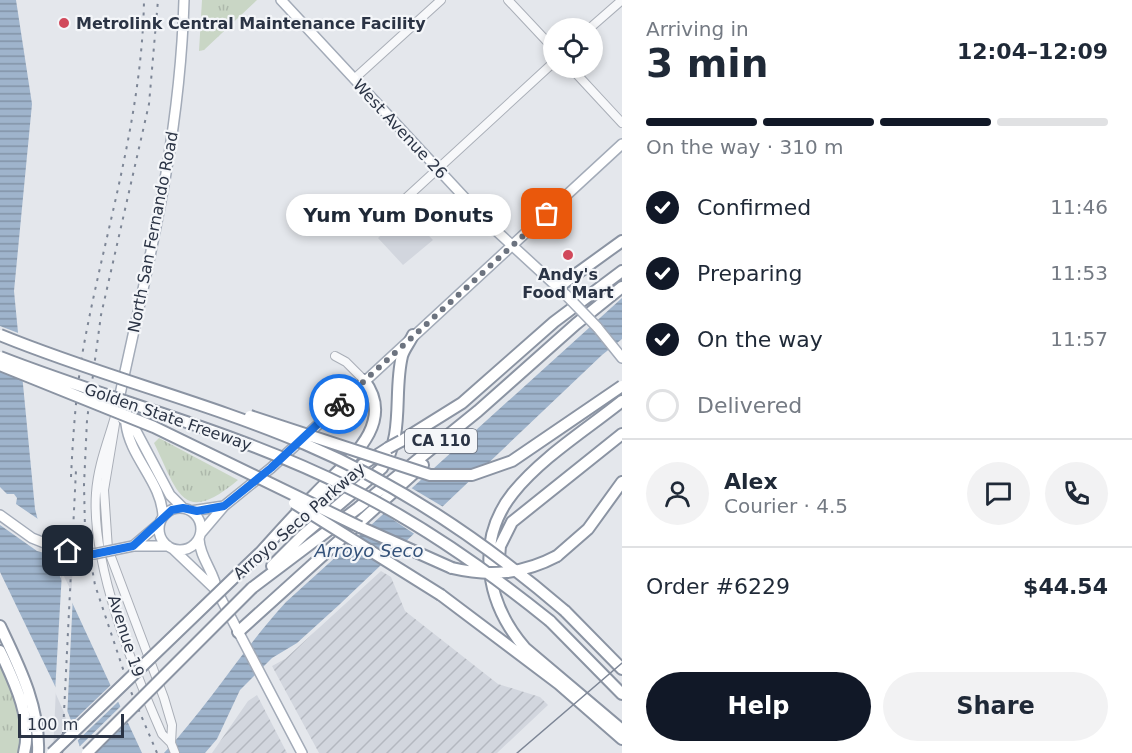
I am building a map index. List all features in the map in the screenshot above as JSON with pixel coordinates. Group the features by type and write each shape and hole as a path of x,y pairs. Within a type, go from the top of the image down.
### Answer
{"highway":[{"path":"557,288 622,241"},
{"name":"Arroyo Seco Parkway","path":"52,753 261,552 348,474 462,403 554,322 622,271"},
{"name":"Arroyo Seco Parkway","path":"87,753 253,587 358,508 478,411 576,324 622,287"},
{"name":"Golden State Freeway","path":"0,335 306,444 400,492 488,548 565,611 622,669"},
{"path":"253,587 303,535 382,468 389,459 395,434 402,357 413,335"},
{"name":"Golden State Freeway","path":"0,357 265,450 350,488 395,512 481,566 549,621 622,694"},
{"path":"0,365 143,422 426,558 452,568 477,573 505,573 529,569 557,556 584,535 622,482"},
{"path":"261,552 316,492 354,457 365,441 373,422 375,402 372,390 364,380"},
{"path":"192,403 239,412 421,473 452,477 481,473 512,461 622,386"},
{"path":"534,653 525,648 502,617 492,588 489,557 498,519 508,499 538,468 622,401"},
{"path":"238,632 449,441 478,411"},
{"path":"622,434 521,512 512,522 500,546 497,561 499,596 516,630 534,653 622,730"},
{"path":"230,464 361,542 441,596 559,684 622,739"},
{"path":"0,626 30,694 35,717 38,753"},
{"path":"0,651 20,699 26,735 24,753"}],"main road":[{"name":"North San Fernando Road","path":"115,415 168,173 178,99 184,0"},
{"name":"West Avenue 26","path":"281,0 437,170 511,247 566,296 621,357"},
{"path":"0,515 32,538 68,551 94,554 133,546 190,547 224,506 271,468 622,144"},
{"path":"115,415 135,429 170,495 200,520 202,557 216,579 217,591"},
{"path":"126,424 128,436 160,494 162,520 160,534 170,548 217,591 302,753"},
{"path":"133,546 172,510 224,506"}],"street":[{"path":"354,79 441,0"},
{"path":"508,0 543,37"},
{"path":"601,18 622,0"},
{"path":"362,231 379,221 543,72"},
{"path":"580,78 622,123"},
{"path":"334,356 346,362 364,380"},
{"name":"Avenue 19","path":"115,415 104,489 108,549 164,698 172,725 171,743"},
{"name":"Avenue 19","path":"115,415 100,466 96,490 96,526 124,638 150,707 162,734 171,743 175,753"}],"shaded area":[{"path":"406,212 433,240 403,265 378,238"},
{"path":"62,558 73,561 64,753 53,753"},
{"path":"381,571 391,577 405,611 498,684 540,697 548,705 497,753 319,753 272,666 285,659"},
{"path":"257,695 287,753 212,753 248,701"}],"green space":[{"path":"202,0 257,0 204,50 199,51"},
{"path":"159,438 238,480 205,501 193,502 184,498 176,489 154,443"},
{"path":"0,663 10,685 19,718 18,753 0,753"}],"water":[{"path":"0,0 16,0 32,104 14,291 35,509 43,540 142,753 82,753 69,715 0,572"},
{"name":"Arroyo Seco","path":"622,298 622,339 602,355 340,604 297,643 272,658 240,690 217,739 205,753 164,753 286,602"}],"pier":[{"path":"0,326 21,334 24,377 0,369"},
{"path":"408,486 445,508 416,535 380,511"},
{"path":"0,487 7,494 14,494 17,498 16,504 41,521 55,556 37,551 0,525"},
{"path":"62,572 73,595 67,719 55,692"},
{"path":"113,683 120,700 75,743 69,725"},
{"path":"122,705 129,721 96,753 79,753 77,749"}],"tram line":[{"path":"517,753 622,663"}],"railway":[{"path":"71,477 75,414 83,350 121,176 137,89 144,0"},
{"path":"157,753 129,687 95,585 85,529 84,485 87,420 101,315 149,104 158,0"},
{"path":"62,753 76,470"}],"way so far":[{"path":"339,404 547,214"}],"place":[{"name":"Metrolink Central Maintenance Facility","path":"64,23"},
{"name":"Yum Yum Donuts","path":"547,214"},
{"name":"Andy's Food Mart","path":"568,255"}],"route":[{"path":"68,551 94,554 133,546 172,510 183,508 197,511 224,506 271,468 339,404"}]}
